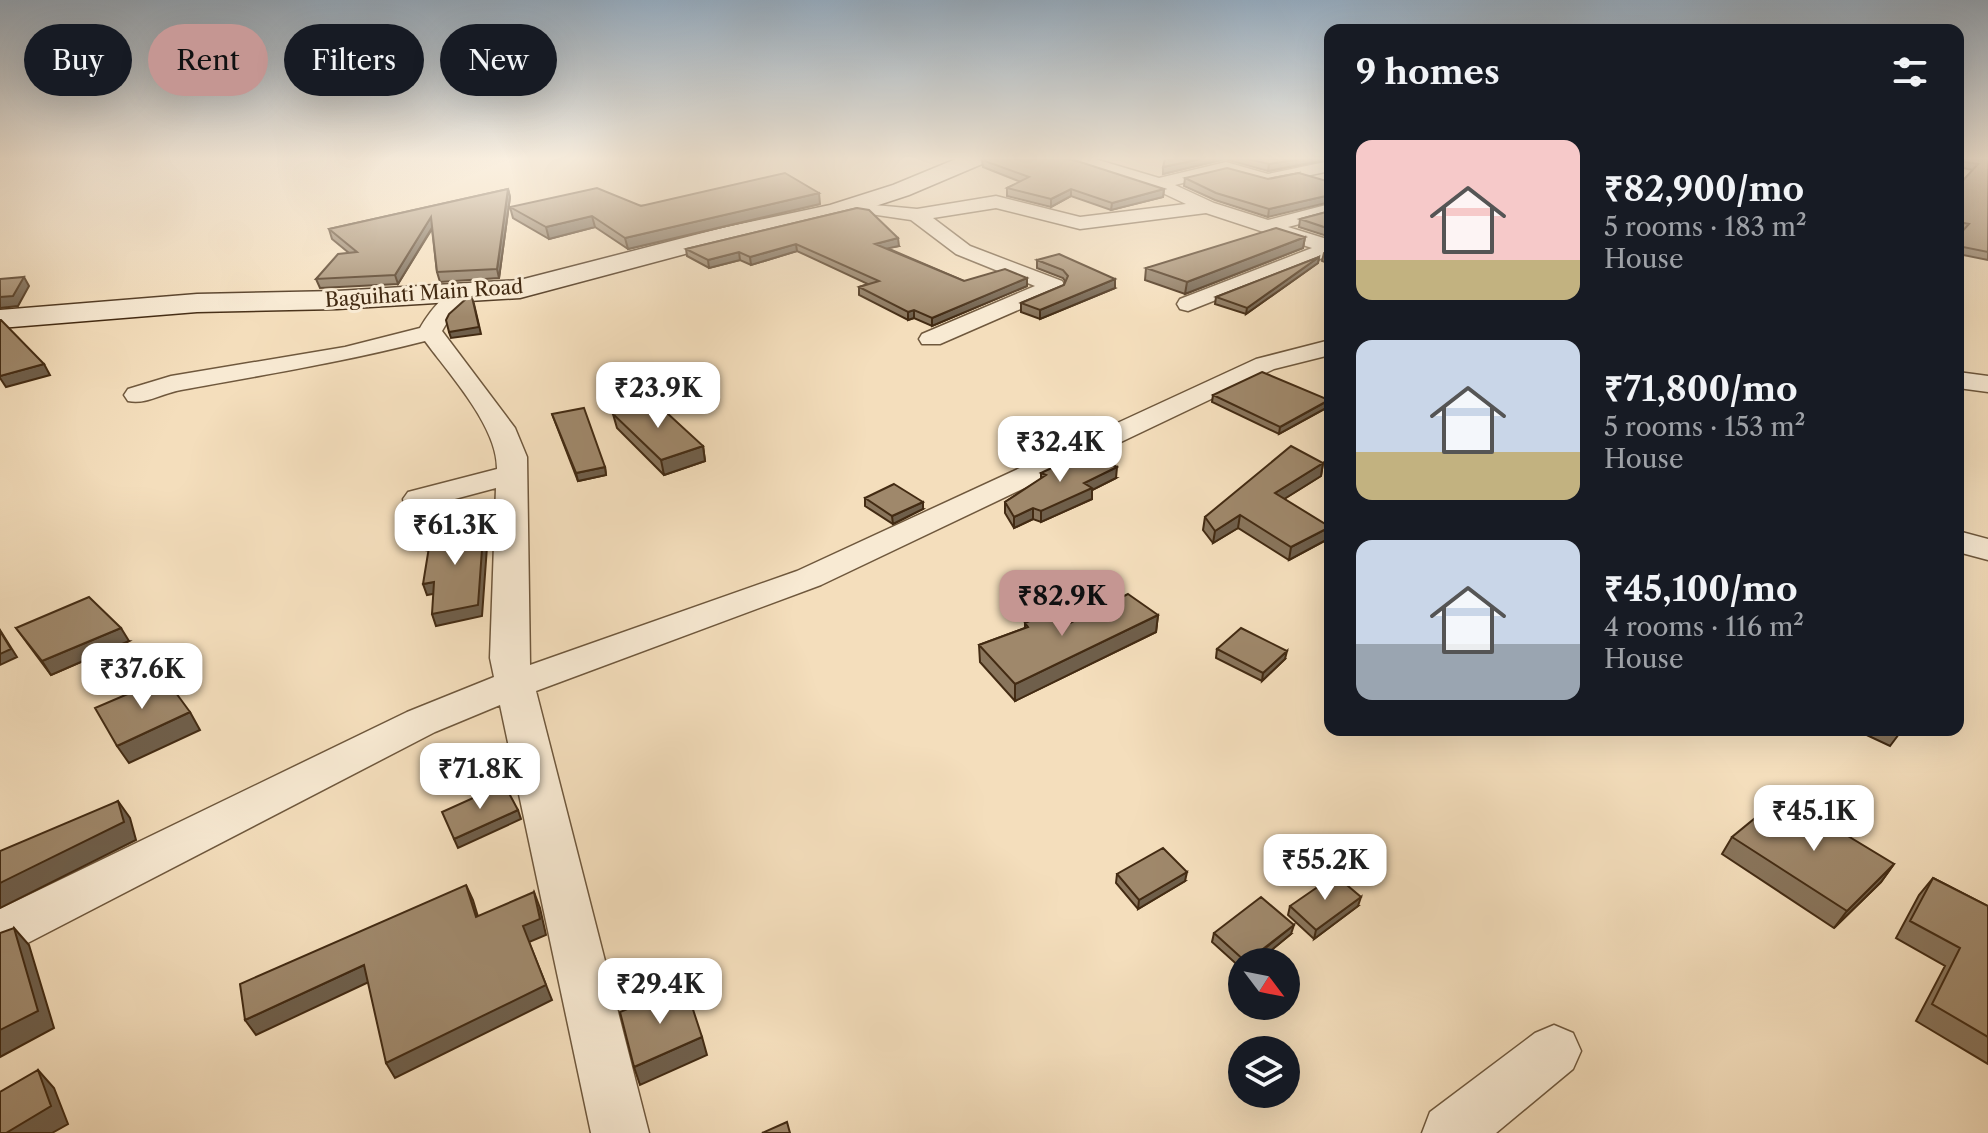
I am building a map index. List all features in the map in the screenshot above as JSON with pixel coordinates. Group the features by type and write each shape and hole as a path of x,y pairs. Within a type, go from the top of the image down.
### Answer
{"street":[{"name":"Baguihati Main Road","path":"0,319 197,303 520,289 825,212"},
{"path":"894,212 917,215 936,212"},
{"path":"1035,212 1080,223 1168,212"},
{"path":"1221,212 1324,246"},
{"path":"1266,227 1323,212"},
{"path":"917,215 963,250 1054,286 931,339"},
{"path":"1188,304 1324,250"},
{"path":"431,332 439,315 465,293"},
{"path":"137,395 171,384 345,354 431,332"},
{"path":"431,332 501,428 512,457 509,658 620,1133"},
{"path":"0,933 421,722 515,684 809,578 1265,364 1324,349"},
{"path":"1964,381 1988,384"},
{"path":"427,540 419,499 512,474"},
{"path":"1964,543 1988,550"},
{"path":"1451,1133 1554,1051"}],"building":[{"path":"406,212 505,212 497,269 437,272 431,217 395,275 316,279 338,254 357,252 329,229"},
{"path":"519,212 738,212 625,238 592,216 546,227"},
{"path":"841,212 871,212 898,238 875,244 964,281 1005,269 1027,278 932,318 914,310 908,312 859,287 879,281 796,244 750,257 739,252 708,260 686,249"},
{"path":"1964,212 1988,212 1988,252 1964,247 1964,229 1969,224 1964,223"},
{"path":"1324,213 1324,227 1300,219"},
{"path":"1276,228 1305,237 1187,282 1146,268"},
{"path":"1059,254 1115,279 1040,310 1021,303 1064,285 1068,276 1063,270 1037,260"},
{"path":"1319,257 1247,308 1216,297"},
{"path":"24,277 13,296 0,297 0,279"},
{"path":"472,297 479,327 449,332 446,320 449,314"},
{"path":"1,320 44,364 0,376"},
{"path":"1262,372 1324,398 1324,403 1280,427 1213,395"},
{"path":"654,401 703,446 661,460 613,414"},
{"path":"584,408 605,467 576,473 552,414"},
{"path":"1291,446 1323,463 1275,493 1324,523 1324,530 1291,547 1240,515 1215,531 1205,517"},
{"path":"1087,451 1117,467 1084,483 1092,488 1041,511 1033,508 1014,517 1005,502 1046,475 1041,473"},
{"path":"894,484 923,502 892,516 865,498"},
{"path":"484,522 478,605 432,614 434,582 423,584 430,541 438,538 443,528"},
{"path":"1128,594 1158,615 1015,684 979,645 1028,627 1025,623 1054,610 1070,623"},
{"path":"89,597 121,628 42,661 16,628"},
{"path":"1241,628 1287,651 1263,673 1217,649"},
{"path":"0,631 11,649 0,654"},
{"path":"165,678 190,712 117,746 95,708"},
{"path":"504,784 518,810 454,839 442,812"},
{"path":"1782,796 1894,864 1847,911 1732,837"},
{"path":"118,801 124,822 0,883 0,851"},
{"path":"1163,848 1187,872 1139,900 1117,874"},
{"path":"1335,875 1361,897 1316,930 1290,906"},
{"path":"1933,878 1988,906 1988,1037 1932,1004 1960,948 1910,921"},
{"path":"466,885 476,917 534,892 540,919 523,926 546,985 386,1063 364,965 245,1020 240,984"},
{"path":"1261,897 1294,925 1264,948 1231,948 1214,933"},
{"path":"14,928 38,1011 0,1030 0,933"},
{"path":"685,985 702,1037 634,1067 620,1012"},
{"path":"38,1070 51,1106 6,1133 0,1133 0,1092"},
{"path":"787,1122 790,1133 762,1133"}]}
